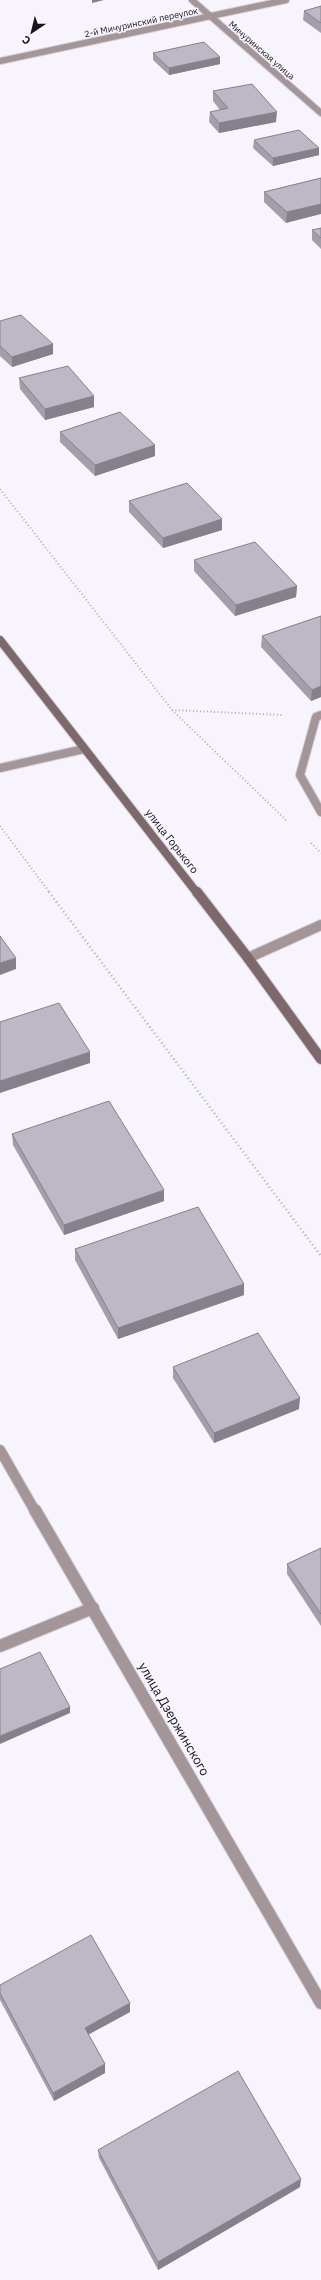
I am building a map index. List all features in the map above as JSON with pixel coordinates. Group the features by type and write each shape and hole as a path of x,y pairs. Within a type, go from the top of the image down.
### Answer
{"main road":[{"name":"улица Горького","path":"0,640 248,958 321,1059"}],"street":[{"name":"Мичуринская улица","path":"192,0 321,113"},
{"name":"2-й Мичуринский переулок","path":"0,61 286,0"},
{"path":"318,716 300,775 321,812"},
{"path":"0,768 84,749"},
{"path":"248,958 321,925"},
{"name":"улица Дзержинского","path":"0,1450 321,2003"},
{"path":"0,1646 93,1608"}],"path":[{"path":"0,489 172,710 292,825"},
{"path":"172,710 318,716"},
{"path":"0,826 321,1256"},
{"path":"310,842 321,853"}],"building":[{"path":"321,6 321,23 304,11"},
{"path":"204,42 220,57 169,68 153,53"},
{"path":"252,84 277,112 219,123 210,112 228,108 213,91"},
{"path":"299,130 319,148 273,158 254,140"},
{"path":"321,178 321,204 287,212 264,192"},
{"path":"321,228 321,238 312,230"},
{"path":"21,315 53,344 12,357 0,346 0,321"},
{"path":"68,366 94,396 45,409 19,378"},
{"path":"120,412 155,445 95,465 60,432"},
{"path":"187,483 222,519 163,538 129,501"},
{"path":"255,542 297,586 236,605 194,560"},
{"path":"321,616 321,686 312,690 262,636"},
{"path":"0,936 16,958 0,963"},
{"path":"59,1003 90,1052 0,1081 0,1022"},
{"path":"109,1101 164,1190 64,1225 12,1134"},
{"path":"198,1207 244,1284 118,1328 75,1249"},
{"path":"258,1333 300,1398 214,1433 173,1367"},
{"path":"321,1548 321,1614 287,1564"},
{"path":"40,1652 70,1707 0,1736 0,1669"},
{"path":"91,1935 130,2003 85,2028 105,2064 53,2093 0,1993 0,1985"},
{"path":"238,2071 301,2179 158,2262 98,2150"}]}
